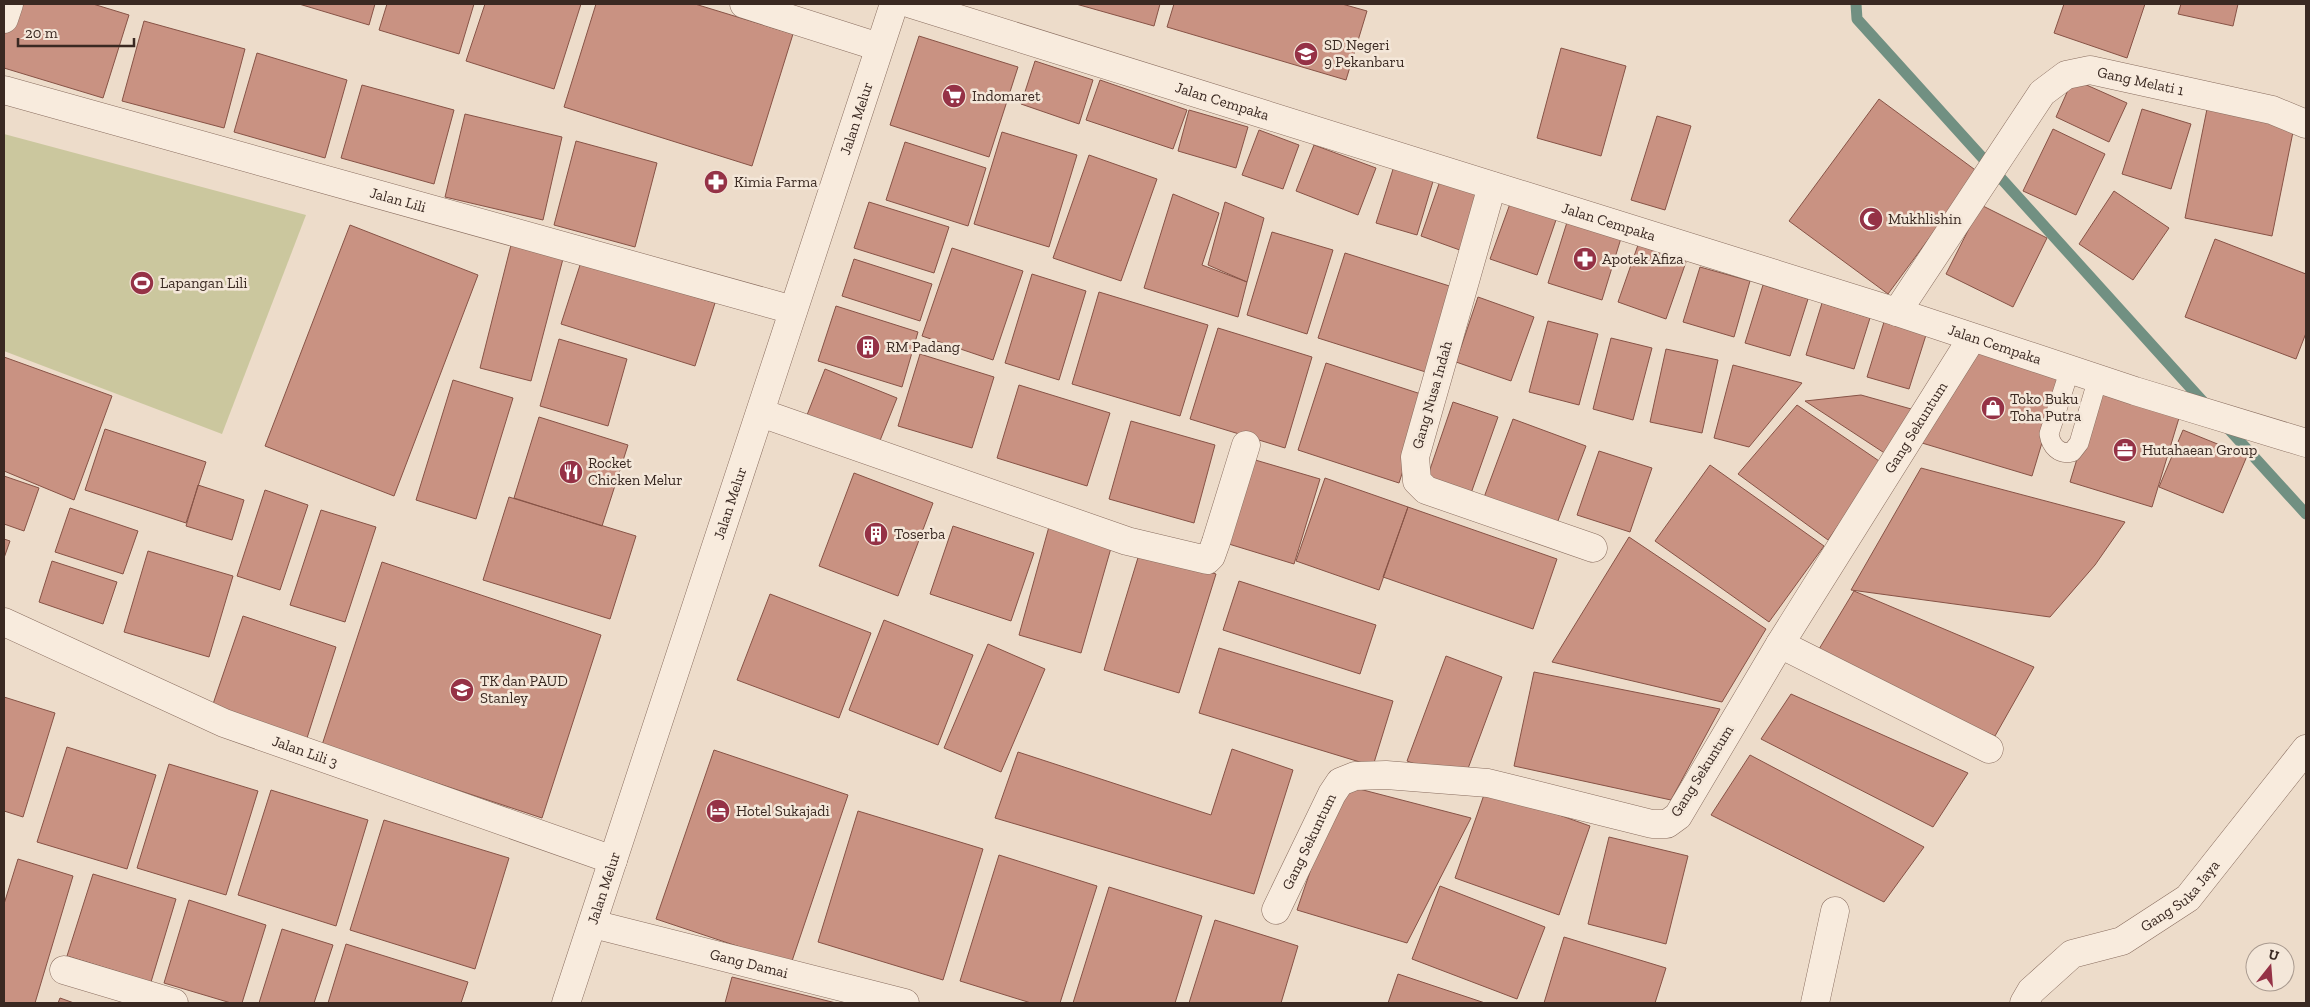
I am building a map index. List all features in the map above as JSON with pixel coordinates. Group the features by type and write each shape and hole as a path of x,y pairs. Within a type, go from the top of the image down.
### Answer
{"street":[{"path":"4,19 9,4"},
{"path":"744,4 878,47"},
{"name":"Jalan Melur","path":"566,1003 761,413 878,47 894,4"},
{"name":"Jalan Cempaka","path":"910,4 1896,312 2135,391 2306,443"},
{"name":"Gang Melati 1","path":"1896,312 2042,93 2066,75 2090,70 2272,110 2306,124"},
{"name":"Jalan Lili","path":"4,90 793,310"},
{"name":"Gang Nusa Indah","path":"1492,186 1415,457 1417,481 1426,490 1593,548"},
{"name":"Gang Sekuntum","path":"1276,910 1332,794 1340,782 1355,776 1386,775 1488,783 1652,824 1667,824 1678,816 1780,644 1972,338"},
{"path":"761,413 1127,541 1201,560 1207,560 1211,556 1246,445"},
{"name":"Jalan Lili 3","path":"4,622 224,723 613,860"},
{"path":"1780,644 1989,749"},
{"name":"Gang Suka Jaya","path":"2024,1003 2031,991 2072,954 2122,941 2188,898 2306,749"},
{"path":"1815,1003 1835,911"},
{"name":"Gang Damai","path":"593,924 905,1003"},
{"path":"64,970 174,1003"}],"lane":[{"path":"2070,369 2049,434 2055,448 2066,453 2072,452 2079,443 2098,378"}],"shaded area":[{"name":"Lapangan Lili","path":"4,134 306,215 222,434 4,351"}],"building":[{"path":"13,4 93,4 129,15 103,98 4,68 4,35"},
{"path":"299,4 375,4 369,25"},
{"path":"387,4 474,4 459,54 379,30"},
{"path":"485,4 581,4 554,89 466,61"},
{"path":"596,4 695,4 793,34 752,166 564,107"},
{"path":"1076,4 1160,4 1154,26"},
{"name":"SD Negeri 9 Pekanbaru","path":"1174,4 1342,4 1367,11 1346,80 1167,27"},
{"path":"2064,4 2145,4 2127,58 2054,33"},
{"path":"2181,4 2238,4 2233,26 2178,14"},
{"path":"144,21 245,49 224,128 122,101"},
{"name":"Indomaret","path":"919,36 1018,67 989,157 890,125"},
{"path":"1561,48 1626,66 1601,156 1537,138"},
{"path":"257,53 347,80 325,158 234,132"},
{"path":"1035,61 1093,80 1079,124 1021,104"},
{"path":"2073,79 2127,103 2109,142 2056,117"},
{"path":"1100,80 1187,110 1173,149 1086,120"},
{"path":"362,85 454,110 434,184 341,158"},
{"path":"1879,99 1978,172 1888,294 1789,221"},
{"path":"2142,109 2191,124 2171,189 2122,174"},
{"path":"2207,109 2294,127 2272,236 2185,218"},
{"path":"1189,110 1248,127 1236,168 1178,151"},
{"path":"465,114 562,137 543,220 445,197"},
{"path":"1657,116 1691,126 1665,210 1631,200"},
{"path":"2053,129 2105,154 2076,215 2023,191"},
{"path":"1259,130 1299,145 1283,189 1242,175"},
{"path":"1002,132 1077,155 1049,247 974,224"},
{"path":"576,141 657,163 635,247 554,225"},
{"path":"905,142 986,168 968,226 886,200"},
{"path":"1314,145 1376,168 1358,215 1296,191"},
{"path":"1089,155 1157,179 1121,281 1053,258"},
{"path":"1394,166 1434,178 1417,235 1376,223"},
{"path":"1441,178 1488,194 1468,253 1421,236"},
{"path":"2114,191 2169,228 2133,280 2079,244"},
{"path":"1173,194 1219,213 1202,265 1247,282 1238,317 1144,288"},
{"path":"1511,201 1557,217 1537,275 1490,259"},
{"path":"869,202 949,227 934,273 854,248"},
{"path":"1225,202 1264,218 1247,282 1208,265"},
{"path":"1981,205 2047,238 2013,307 1946,274"},
{"name":"Apotek Afiza","path":"1568,219 1622,235 1602,300 1548,283"},
{"path":"350,225 478,275 394,496 265,446"},
{"path":"1272,232 1333,250 1307,334 1247,315"},
{"path":"2215,239 2306,274 2306,333 2296,359 2185,317"},
{"path":"512,241 564,255 531,381 480,368"},
{"path":"1638,245 1686,262 1666,319 1618,302"},
{"path":"952,248 1023,271 993,360 922,336"},
{"path":"1345,253 1459,289 1432,374 1318,338"},
{"path":"854,259 932,284 920,321 842,296"},
{"path":"581,262 715,303 695,366 561,324"},
{"path":"1700,267 1750,281 1734,337 1683,322"},
{"path":"1032,274 1086,291 1059,380 1005,363"},
{"path":"1763,285 1808,299 1790,356 1745,343"},
{"path":"1099,292 1208,325 1180,416 1072,384"},
{"path":"1478,297 1534,317 1511,381 1456,362"},
{"path":"1822,303 1870,318 1854,369 1806,355"},
{"name":"RM Padang","path":"836,306 918,332 902,387 818,361"},
{"path":"1548,321 1598,334 1579,405 1529,392"},
{"path":"1884,322 1926,335 1909,389 1867,377"},
{"path":"1218,328 1312,357 1285,448 1190,419"},
{"path":"1611,338 1652,348 1633,420 1593,409"},
{"path":"559,339 627,359 608,426 540,406"},
{"name":"Toko Buku Toha Putra","path":"1972,348 2062,376 2032,476 1912,440"},
{"path":"1666,349 1718,360 1702,433 1650,422"},
{"path":"920,354 994,377 972,448 898,426"},
{"path":"4,357 112,396 74,500 4,471"},
{"path":"1326,363 1427,396 1399,483 1298,450"},
{"path":"1733,365 1802,383 1749,447 1714,438"},
{"path":"825,369 897,398 879,443 807,415"},
{"path":"453,380 513,398 476,519 416,500"},
{"path":"1019,385 1110,413 1087,486 997,458"},
{"name":"Hutahaean Group","path":"2097,393 2179,418 2152,507 2070,482"},
{"path":"1861,395 1922,412 1889,456 1805,401"},
{"path":"1453,402 1498,417 1469,499 1425,484"},
{"path":"1797,405 1882,463 1828,540 1738,474"},
{"name":"Rocket Chicken Melur","path":"539,417 628,445 602,526 514,498"},
{"path":"1513,419 1586,446 1556,526 1483,500"},
{"path":"1131,421 1215,445 1194,523 1109,499"},
{"path":"105,429 206,462 186,523 85,490"},
{"path":"2183,430 2247,456 2223,513 2159,487"},
{"path":"1599,451 1652,468 1630,532 1577,515"},
{"path":"1245,457 1320,479 1294,564 1219,541"},
{"path":"1710,465 1824,546 1769,622 1655,541"},
{"path":"1921,468 2125,522 2095,565 2050,617 1851,590"},
{"name":"Toserba","path":"854,473 933,503 898,596 819,566"},
{"path":"4,476 39,488 24,531 4,524"},
{"path":"1325,478 1408,507 1379,590 1296,561"},
{"path":"198,485 244,500 232,540 186,526"},
{"path":"265,490 308,505 280,590 237,576"},
{"path":"509,497 636,536 610,619 483,580"},
{"path":"1408,507 1557,559 1533,629 1383,577"},
{"path":"70,508 138,531 123,574 55,552"},
{"path":"321,510 376,527 345,622 290,605"},
{"path":"1050,523 1113,541 1081,653 1019,635"},
{"path":"953,526 1034,553 1011,621 930,594"},
{"path":"1629,537 1766,629 1722,702 1552,662"},
{"path":"4,539 10,541 4,558"},
{"path":"148,551 233,576 209,657 124,632"},
{"path":"1140,551 1216,574 1179,693 1104,670"},
{"path":"52,561 117,582 103,624 39,602"},
{"name":"TK dan PAUD Stanley","path":"382,562 601,635 542,818 322,745"},
{"path":"1239,581 1376,625 1360,674 1223,630"},
{"path":"1854,591 2034,667 1995,736 1813,659"},
{"path":"770,594 871,633 839,718 737,680"},
{"path":"243,616 336,647 307,738 212,707"},
{"path":"884,620 973,655 938,745 849,710"},
{"path":"988,644 1045,669 1001,772 944,748"},
{"path":"1219,648 1393,701 1373,766 1199,713"},
{"path":"1446,656 1502,677 1463,782 1407,761"},
{"path":"1534,672 1720,709 1671,800 1514,766"},
{"path":"1791,694 1968,773 1933,827 1761,739"},
{"path":"4,697 55,713 23,817 4,811"},
{"path":"67,747 156,775 127,869 37,842"},
{"path":"1232,749 1293,770 1254,894 995,818 1018,752 1211,815"},
{"name":"Hotel Sukajadi","path":"714,750 848,795 791,964 656,919"},
{"path":"1750,755 1924,847 1884,902 1711,815"},
{"path":"169,764 258,791 226,895 137,868"},
{"path":"1340,784 1471,818 1407,943 1297,910"},
{"path":"1486,789 1590,826 1559,915 1455,878"},
{"path":"271,790 368,820 336,926 238,895"},
{"path":"858,811 983,849 943,980 818,942"},
{"path":"384,820 509,858 475,969 350,930"},
{"path":"1609,837 1688,856 1666,944 1588,924"},
{"path":"999,855 1097,886 1060,1003 1031,1003 960,981"},
{"path":"18,859 73,876 35,1003 4,1003 4,904"},
{"path":"93,874 176,899 151,982 67,956"},
{"path":"1440,886 1545,927 1517,999 1412,959"},
{"path":"1109,887 1202,916 1175,1003 1073,1003"},
{"path":"189,900 266,925 242,1003 231,1003 164,983"},
{"path":"1215,920 1298,946 1281,1003 1189,1003"},
{"path":"282,929 333,945 314,1003 259,1003"},
{"path":"1564,937 1666,968 1655,1003 1544,1003"},
{"path":"346,944 468,982 461,1003 328,1003"},
{"path":"1398,974 1485,1003 1388,1003"},
{"path":"732,977 836,1003 725,1003"},
{"path":"60,998 74,1003 58,1003"}],"waterway":[{"path":"1856,4 1857,19 2207,406"},
{"path":"2225,425 2306,514"}],"place":[{"name":"SD Negeri 9 Pekanbaru","path":"1306,54"},
{"name":"Indomaret","path":"954,96"},
{"name":"Kimia Farma","path":"716,182"},
{"name":"Mukhlishin","path":"1871,219"},
{"name":"Apotek Afiza","path":"1585,259"},
{"name":"Lapangan Lili","path":"142,283"},
{"name":"RM Padang","path":"868,347"},
{"name":"Toko Buku Toha Putra","path":"1993,408"},
{"name":"Hutahaean Group","path":"2125,450"},
{"name":"Rocket Chicken Melur","path":"571,472"},
{"name":"Toserba","path":"876,534"},
{"name":"TK dan PAUD Stanley","path":"462,690"},
{"name":"Hotel Sukajadi","path":"718,811"}]}
